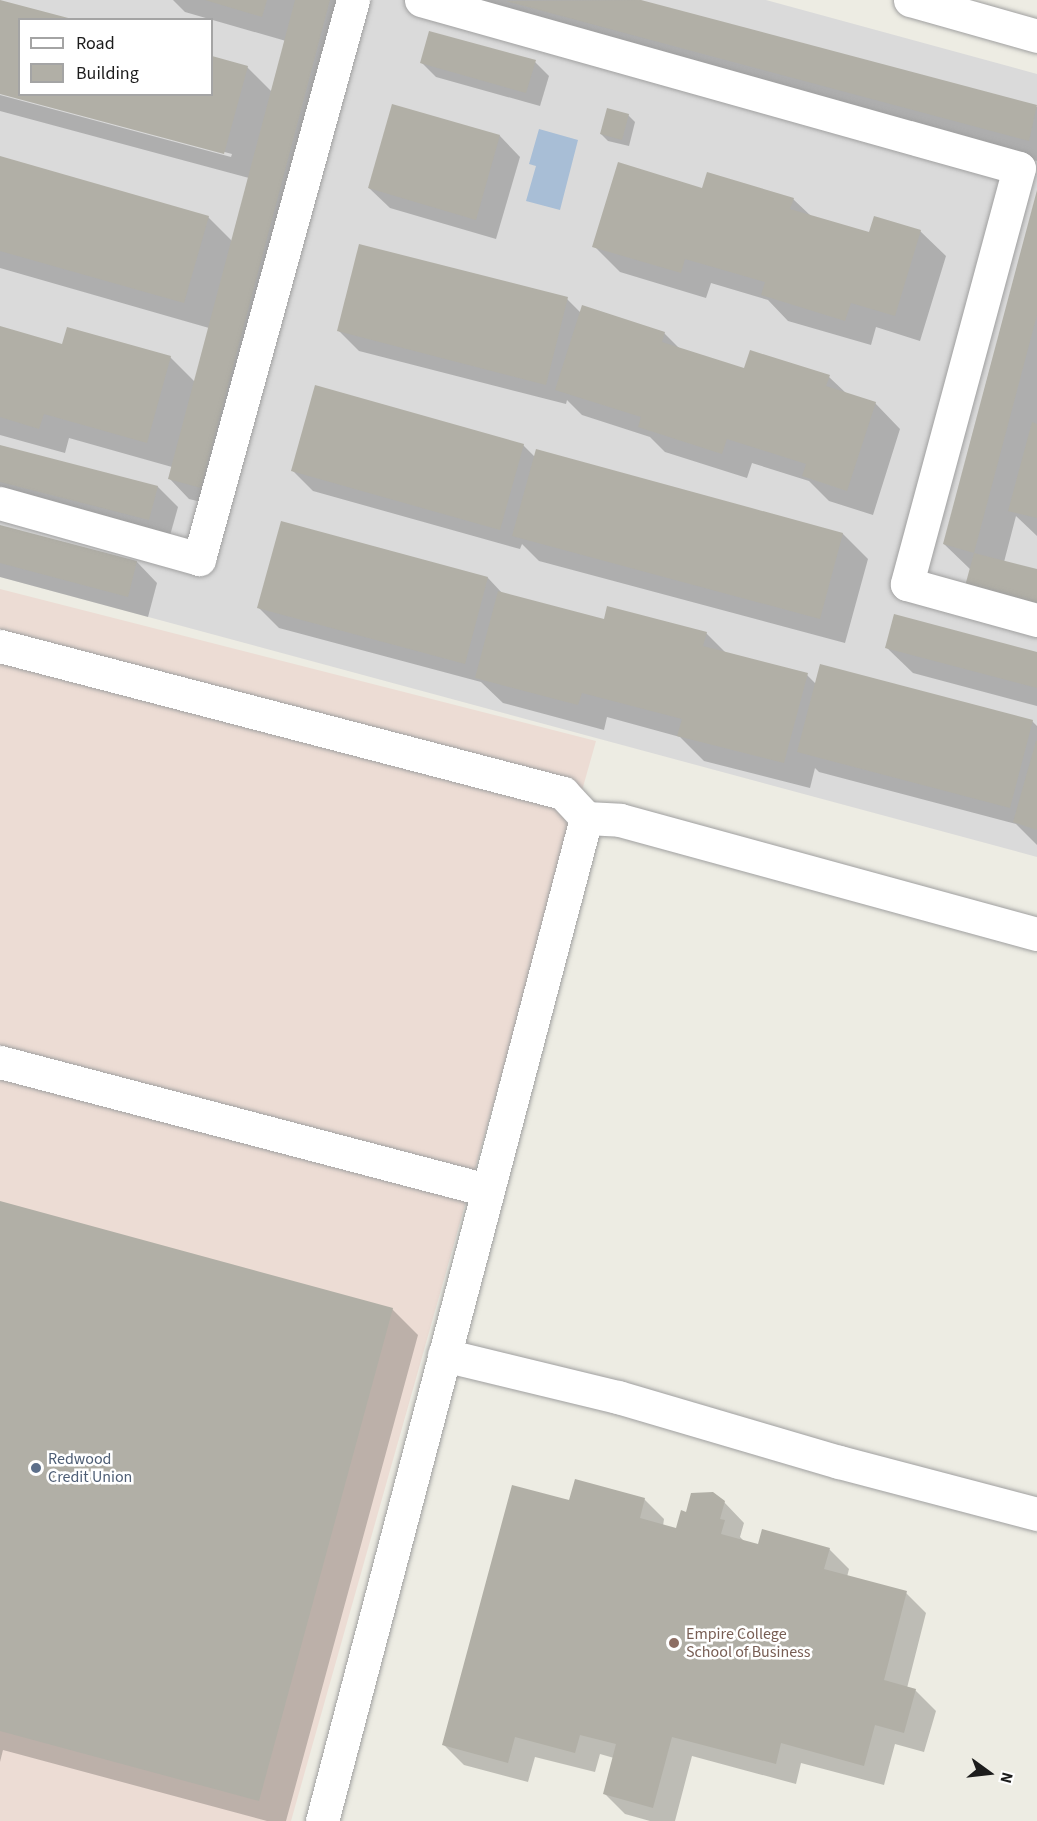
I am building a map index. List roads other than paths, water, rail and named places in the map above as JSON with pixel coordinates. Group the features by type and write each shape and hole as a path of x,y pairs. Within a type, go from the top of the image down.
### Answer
{"street":[{"path":"0,503 199,559 352,0"},
{"path":"421,0 1019,168 907,584 1037,620"},
{"path":"910,0 1037,36"},
{"path":"0,646 563,794 585,818 620,820 1037,934"},
{"path":"322,1821 585,818"},
{"path":"0,1062 487,1190"},
{"path":"444,1355 618,1397 839,1462 1037,1514"}],"water":[{"path":"539,129 578,140 560,210 526,201 536,166 529,164"}],"place":[{"name":"Redwood Credit Union","path":"36,1468"},
{"name":"Empire College School of Business","path":"674,1643"}]}
